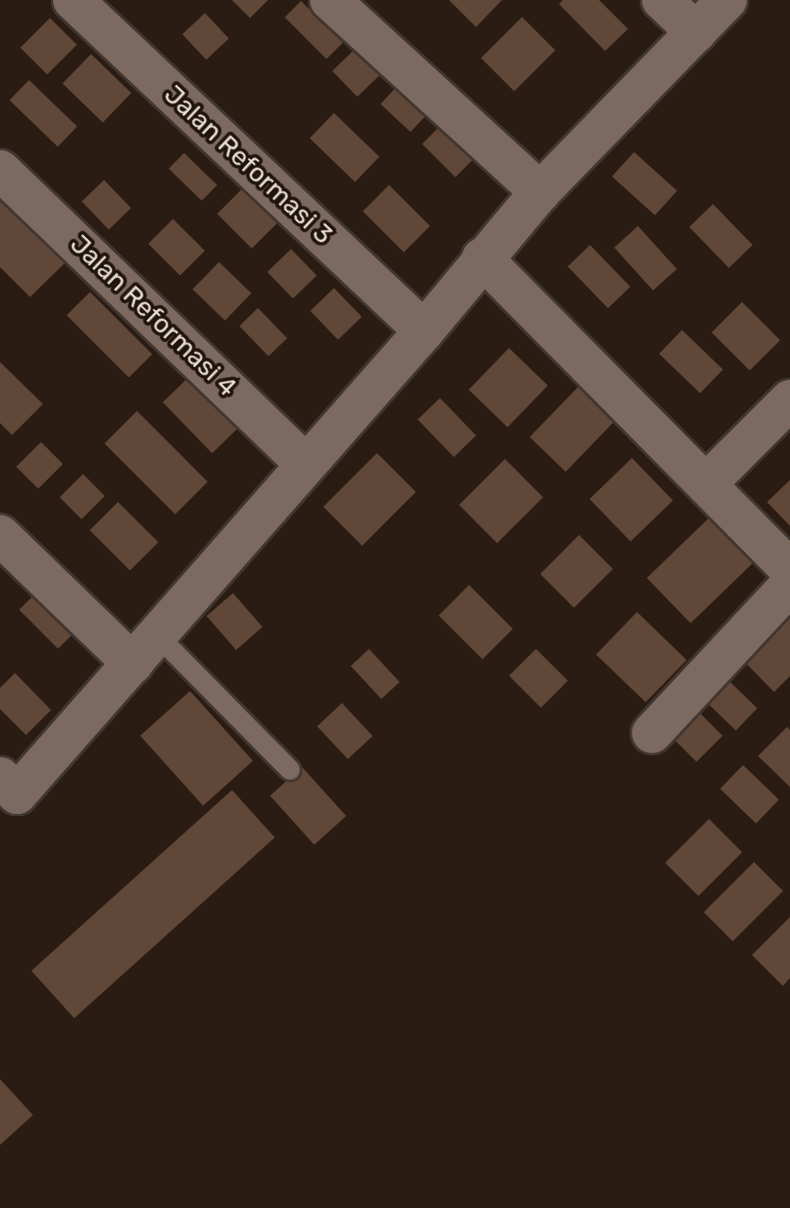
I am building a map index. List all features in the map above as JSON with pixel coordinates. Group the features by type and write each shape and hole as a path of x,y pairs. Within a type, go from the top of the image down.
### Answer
{"street":[{"name":"Jalan Reformasi 3","path":"73,0 424,331"},
{"path":"330,0 540,192"},
{"path":"662,0 696,32"},
{"path":"6,795 146,650 305,463 424,331 540,192 727,0"},
{"name":"Jalan Reformasi 4","path":"0,170 305,463"},
{"path":"482,258 790,569"},
{"path":"706,484 790,400"},
{"path":"0,535 146,650"},
{"path":"652,733 790,585"}],"lane":[{"path":"146,650 290,770"}],"building":[{"path":"232,0 268,0 250,18"},
{"path":"449,0 502,0 476,27"},
{"path":"563,0 599,0 628,29 605,51 559,4"},
{"path":"301,1 343,43 326,59 285,17"},
{"path":"205,13 229,39 206,60 182,34"},
{"path":"522,17 555,50 514,91 481,58"},
{"path":"50,18 77,45 47,75 20,48"},
{"path":"356,48 381,74 357,97 332,71"},
{"path":"91,54 131,93 103,122 63,83"},
{"path":"29,80 77,127 58,147 10,100"},
{"path":"401,82 431,110 411,132 381,104"},
{"path":"334,113 379,157 355,182 310,138"},
{"path":"444,122 477,155 455,177 422,144"},
{"path":"634,152 677,191 655,215 612,177"},
{"path":"184,153 217,185 202,201 169,169"},
{"path":"104,180 131,208 109,230 82,202"},
{"path":"389,185 430,226 404,252 363,211"},
{"path":"244,187 279,222 252,249 217,214"},
{"path":"0,194 67,261 30,297 0,267"},
{"path":"713,204 753,245 729,268 689,227"},
{"path":"173,219 205,251 180,276 148,244"},
{"path":"638,226 677,269 653,291 614,247"},
{"path":"590,245 630,287 608,308 568,267"},
{"path":"291,249 317,276 293,299 267,272"},
{"path":"219,262 251,293 225,321 193,289"},
{"path":"334,288 362,317 338,340 310,311"},
{"path":"90,292 152,354 129,378 67,315"},
{"path":"742,302 780,340 750,371 712,332"},
{"path":"258,308 287,338 268,356 239,326"},
{"path":"682,330 723,370 700,393 659,354"},
{"path":"509,348 548,386 508,427 469,390"},
{"path":"0,362 43,404 12,435 0,423"},
{"path":"193,373 242,424 212,453 163,402"},
{"path":"579,386 615,421 566,472 530,437"},
{"path":"440,398 476,435 454,457 418,420"},
{"path":"137,411 208,482 175,514 104,444"},
{"path":"41,442 63,464 38,489 16,467"},
{"path":"377,453 416,492 362,546 323,507"},
{"path":"632,458 673,500 631,541 590,499"},
{"path":"505,459 543,497 497,543 459,505"},
{"path":"83,474 105,496 82,519 60,497"},
{"path":"790,480 790,526 767,502"},
{"path":"118,502 158,542 130,571 90,530"},
{"path":"713,514 757,559 691,623 647,578"},
{"path":"579,535 613,569 574,608 540,574"},
{"path":"469,585 513,629 482,659 439,615"},
{"path":"233,593 263,627 236,650 207,616"},
{"path":"34,595 73,634 58,649 19,610"},
{"path":"790,603 790,676 774,692 738,655"},
{"path":"637,612 687,660 646,702 596,654"},
{"path":"369,649 400,682 381,699 351,666"},
{"path":"536,649 568,681 541,708 509,676"},
{"path":"15,673 51,710 26,735 0,709 0,688"},
{"path":"725,677 757,708 736,731 703,699"},
{"path":"190,691 253,761 203,806 140,736"},
{"path":"688,701 723,736 696,762 662,727"},
{"path":"342,703 373,736 348,759 317,726"},
{"path":"787,727 790,730 790,787 758,756"},
{"path":"743,765 779,800 756,823 720,789"},
{"path":"302,767 346,816 314,845 270,796"},
{"path":"232,790 275,838 74,1018 31,971"},
{"path":"709,819 742,852 698,896 665,863"},
{"path":"754,862 783,891 733,941 704,912"},
{"path":"790,917 790,978 783,986 752,955"},
{"path":"0,1079 33,1115 0,1145"}]}
